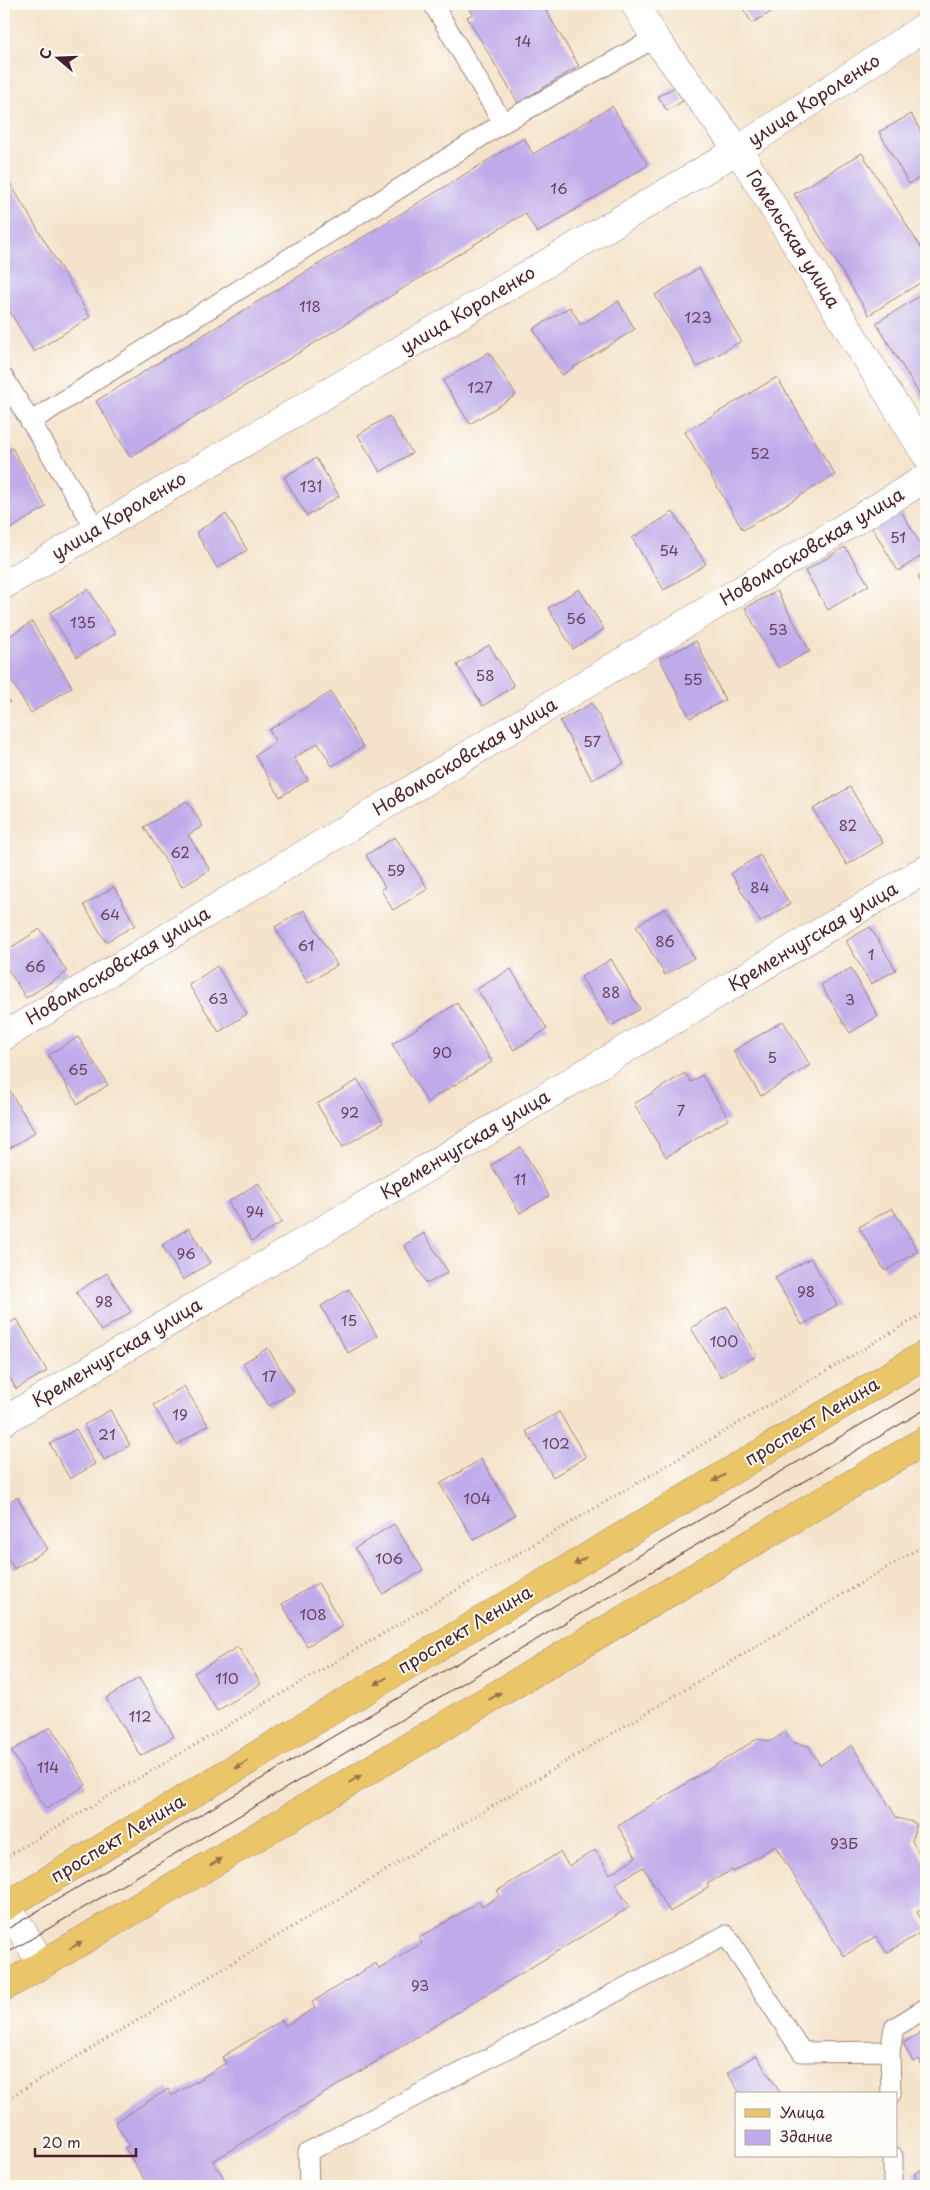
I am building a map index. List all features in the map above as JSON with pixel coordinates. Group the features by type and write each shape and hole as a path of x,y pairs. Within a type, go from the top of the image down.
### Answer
{"main road":[{"name":"проспект Ленина","path":"5,1904 926,1354"},
{"path":"4,1988 926,1440"}],"street":[{"name":"Гомельская улица","path":"635,4 655,38 738,150 926,455"},
{"name":"улица Короленко","path":"4,585 738,150 926,26"},
{"name":"Новомосковская улица","path":"4,1036 926,478"},
{"name":"Кременчугская улица","path":"4,1421 926,869"},
{"path":"5,1904 42,1965"}],"lane":[{"path":"433,4 504,123"},
{"path":"30,422 504,123 655,38"},
{"path":"4,378 10,404 30,422 96,529"},
{"path":"309,2186 308,2152 726,1935 802,2052 890,2051"},
{"path":"891,2092 890,2051 894,2028 926,2008"},
{"path":"893,2158 893,2186"}],"path":[{"path":"4,1858 926,1312"},
{"path":"4,2101 926,1544"}],"building":[{"path":"467,4 542,4 579,66 518,103 467,17 473,14"},
{"path":"740,4 785,4 752,23"},
{"path":"675,87 683,101 667,111 658,96"},
{"path":"612,106 648,165 537,233 525,213 130,457 96,401 524,138 533,154"},
{"path":"911,114 926,140 926,174 909,184 879,132"},
{"path":"862,153 926,256 926,279 869,315 794,194"},
{"path":"4,173 90,317 34,352 4,302"},
{"path":"699,268 741,341 697,367 655,295"},
{"path":"926,292 926,405 876,323"},
{"path":"618,301 635,329 562,375 533,329 570,307 581,325"},
{"path":"489,352 516,395 470,424 443,381"},
{"path":"777,377 835,475 743,530 685,432"},
{"path":"389,416 412,453 380,472 358,435"},
{"path":"12,448 46,507 4,533 4,453"},
{"path":"316,458 339,496 307,516 284,477"},
{"path":"898,506 926,553 898,571 870,524"},
{"path":"673,512 706,564 664,590 632,538"},
{"path":"226,514 247,550 217,568 196,532"},
{"path":"845,547 869,585 828,610 805,571"},
{"path":"926,572 926,590 918,577"},
{"path":"88,589 115,634 77,657 50,613"},
{"path":"579,589 604,629 573,649 548,608"},
{"path":"777,591 810,651 778,668 745,608"},
{"path":"32,622 72,687 31,713 4,669 4,640"},
{"path":"696,641 725,700 690,718 660,659"},
{"path":"489,645 514,686 483,706 457,665"},
{"path":"331,692 363,747 332,766 318,743 294,758 308,780 280,797 255,755 276,742 269,730"},
{"path":"4,693 10,702 4,706"},
{"path":"592,703 624,763 592,780 560,721"},
{"path":"850,787 883,843 847,865 813,809"},
{"path":"187,801 203,826 188,835 210,870 182,887 144,827"},
{"path":"395,837 428,889 393,910 381,890 385,887 366,855"},
{"path":"760,855 790,904 760,922 731,873"},
{"path":"114,887 135,925 106,942 84,905"},
{"path":"665,908 694,958 665,975 636,926"},
{"path":"304,910 337,965 308,983 275,927"},
{"path":"870,927 896,970 871,984 846,941"},
{"path":"40,929 67,972 26,998 4,963 4,952"},
{"path":"611,959 640,1009 611,1026 581,977"},
{"path":"217,966 247,1014 219,1032 189,985"},
{"path":"851,968 878,1016 850,1033 821,985"},
{"path":"511,969 547,1029 514,1050 477,989"},
{"path":"457,1003 492,1062 427,1102 392,1044"},
{"path":"783,1021 810,1065 761,1096 733,1051"},
{"path":"78,1037 108,1085 78,1104 48,1055"},
{"path":"685,1073 691,1082 702,1075 729,1119 666,1157 634,1104"},
{"path":"358,1080 383,1123 343,1147 317,1104"},
{"path":"4,1082 35,1132 4,1152"},
{"path":"521,1147 549,1196 520,1213 491,1165"},
{"path":"258,1183 282,1222 252,1241 228,1202"},
{"path":"892,1208 918,1251 885,1271 859,1227"},
{"path":"189,1228 210,1263 183,1280 162,1245"},
{"path":"424,1233 448,1272 427,1284 404,1245"},
{"path":"811,1258 837,1305 802,1325 775,1278"},
{"path":"107,1273 131,1312 101,1331 76,1292"},
{"path":"349,1289 377,1336 348,1353 321,1306"},
{"path":"727,1306 756,1356 721,1377 691,1328"},
{"path":"17,1319 47,1371 16,1389 4,1367 4,1326"},
{"path":"268,1348 294,1392 269,1406 243,1363"},
{"path":"184,1386 208,1425 177,1445 153,1405"},
{"path":"110,1410 130,1445 104,1460 84,1425"},
{"path":"559,1412 586,1457 553,1477 526,1431"},
{"path":"76,1429 95,1464 70,1479 50,1444"},
{"path":"481,1459 515,1515 474,1540 440,1484"},
{"path":"17,1497 48,1549 14,1569 4,1551 4,1505"},
{"path":"394,1524 423,1570 383,1594 355,1548"},
{"path":"318,1583 343,1626 307,1646 282,1604"},
{"path":"238,1647 261,1684 217,1711 194,1673"},
{"path":"139,1678 174,1736 141,1756 106,1698"},
{"path":"51,1727 86,1785 46,1809 11,1751"},
{"path":"785,1732 792,1742 809,1746 820,1765 852,1745 897,1818 916,1823 912,1841 926,1864 926,1906 917,1912 926,1929 887,1953 876,1936 844,1956 775,1846 733,1872 732,1870 707,1884 709,1887 670,1912 643,1867 615,1884 630,1907 213,2161 229,2186 148,2186 125,2148 129,2145 115,2122 168,2089 172,2096 226,2063 222,2057 282,2020 285,2026 315,2008 312,2002 376,1963 379,1969 422,1943 419,1938 479,1902 482,1907 500,1895 497,1891 560,1852 569,1866 595,1850 610,1874 636,1857 618,1826 757,1739 771,1741"},
{"path":"926,2029 926,2073 919,2059 913,2062 903,2043"},
{"path":"756,2055 780,2092 740,2092 727,2073"},
{"path":"926,2167 926,2186 921,2186 914,2174"}],"tram line":[{"path":"4,1931 926,1386"},
{"path":"4,1955 926,1409"}]}
